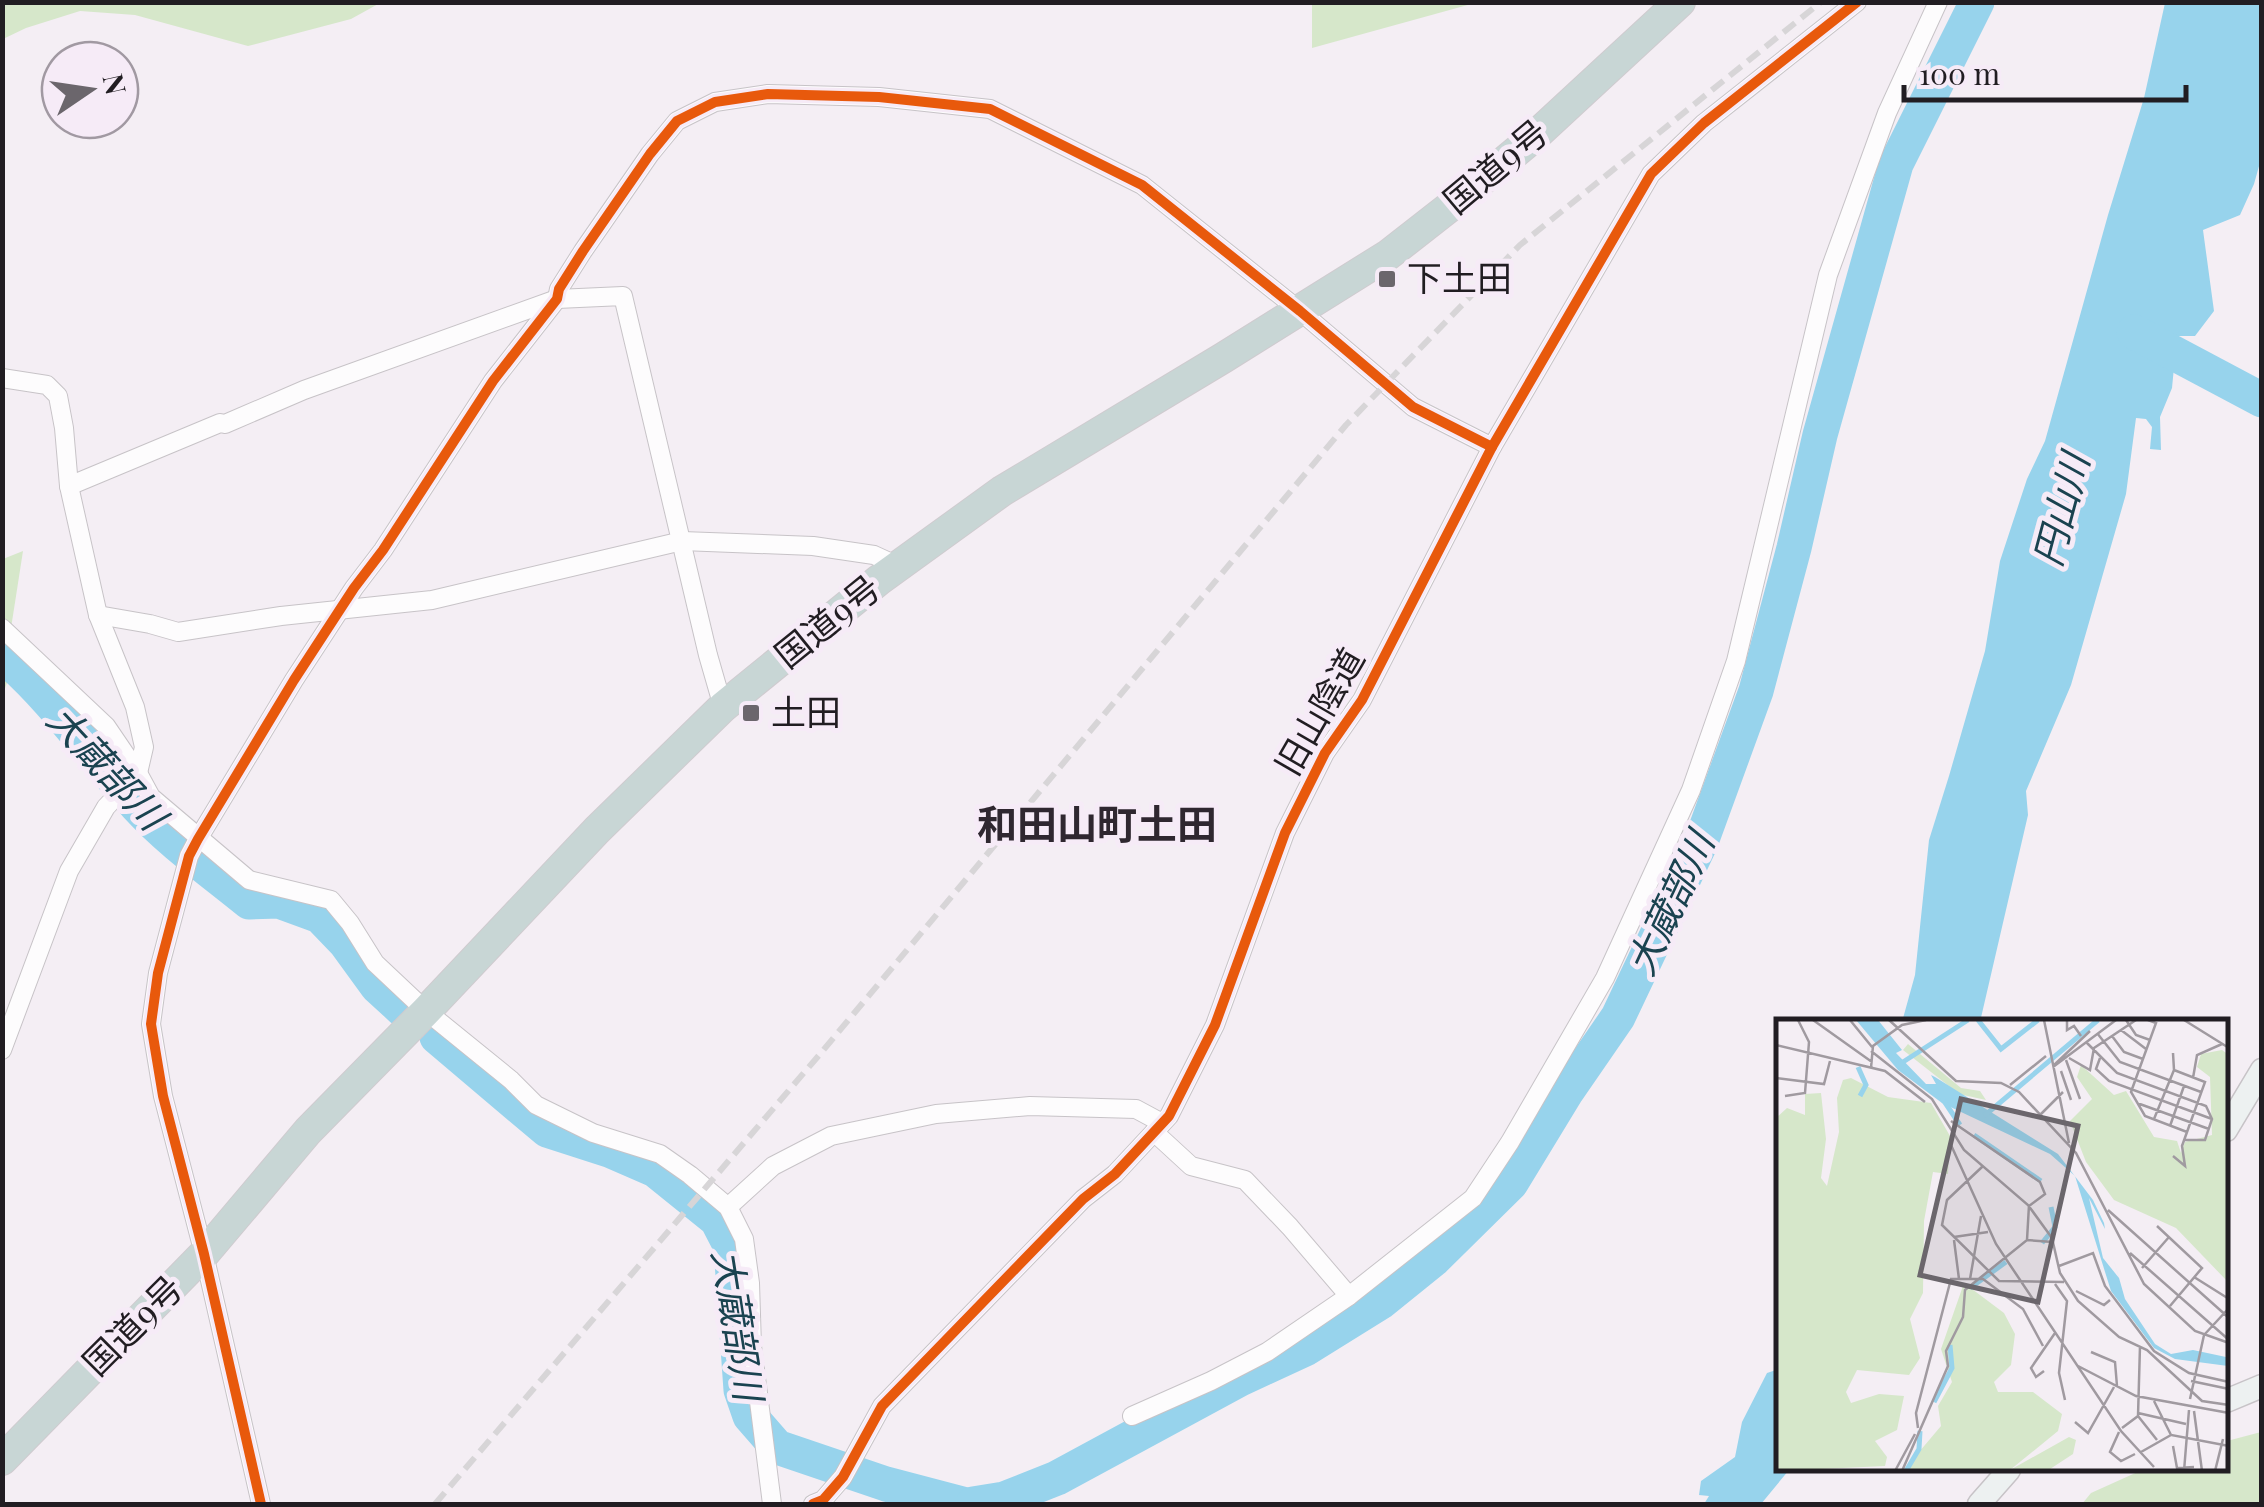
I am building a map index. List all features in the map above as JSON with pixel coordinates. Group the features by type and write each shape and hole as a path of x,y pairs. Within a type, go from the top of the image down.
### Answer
{"highway":[{"name":"国道9号","path":"2,1460 204,1254 308,1131 596,830 723,707 898,566 1002,491 1388,254 1536,136 1680,2"}],"main road":[{"path":"2229,1125 2262,1070"},
{"path":"2229,1400 2262,1386"},
{"path":"1979,1504 2006,1472"}],"street":[{"name":"旧山陰道","path":"813,1504 823,1500 843,1477 882,1406 1168,1116 1216,1025 1284,833 1325,753 1362,700 1492,447 1651,174 1704,123 1857,2"},
{"path":"1132,1416 1267,1352 1350,1296 1473,1198 1605,978 1691,790 1736,661 1828,275 1887,112 1938,2"},
{"path":"260,1504 204,1254 163,1096 151,1024 158,973 190,856 340,610 494,380 557,300 559,289 583,251 677,121 715,102 768,94 879,97 990,109 1142,184 1413,407 1492,447"},
{"path":"69,486 304,390 557,300 622,296 723,707"},
{"path":"2,378 47,384 58,396 69,486 98,615 135,706 144,748 138,773 106,808 69,871 2,1050"},
{"path":"98,615 178,632 432,600 682,541 814,546 874,555 898,566"},
{"path":"2,628 106,726 150,796 249,880 331,900 375,962 536,1105 593,1133 660,1154 728,1207 744,1239 772,1504"},
{"path":"728,1207 773,1166 831,1136 936,1114 1030,1106 1136,1109 1191,1166 1244,1180 1350,1296"}],"green space":[{"path":"1312,2 1475,3 1312,48"},
{"path":"2,3 380,3 351,19 248,46 135,15 80,11 3,39"},
{"path":"23,551 9,641 8,680 3,694 3,559"},
{"path":"2261,1432 2261,1504 2082,1504 2091,1493 2138,1472 2229,1472 2229,1440"}],"water":[{"name":"円山川","path":"2165,3 2261,3 2261,159 2240,215 2203,230 2214,311 2195,336 2177,336 2172,388 2160,417 2161,450 2150,449 2152,427 2146,419 2136,418 2126,494 2071,685 2026,791 2028,815 1981,1019 1903,1019 1915,975 1929,840 1985,651 2000,561 2027,479 2045,441 2144,98"},
{"path":"1776,1370 1776,1472 1787,1472 1761,1504 1704,1504 1709,1496 1699,1495 1701,1481 1735,1457 1742,1422 1767,1373"}],"waterway":[{"name":"大蔵部川","path":"973,1504 1004,1499 1057,1478 1240,1379 1307,1348 1381,1302 1433,1260 1511,1183 1618,1017 1701,842 1756,691 1820,435 1896,164 1977,2"},
{"path":"2134,332 2262,400"},
{"name":"大蔵部川","path":"2,655 39,690 163,832 249,902 279,901 320,916 377,986 402,1009"},
{"name":"大蔵部川","path":"437,1037 547,1130 655,1170 717,1220 731,1247 741,1390 750,1416 777,1447 886,1484 962,1504"}],"railway":[{"path":"435,1504 820,1054 1346,425 1520,245 1821,2"}],"cycle path":[{"path":"813,1504 823,1500 843,1477 882,1406 1169,1116 1215,1025 1285,833 1325,753 1362,700 1492,447 1651,174 1704,123 1857,2"},
{"path":"261,1504 163,1096 151,1024 158,973 189,856 354,588 493,381 557,299 559,289 583,251 650,154 677,121 715,102 768,94 879,97 990,109 1142,185 1413,407 1492,447"}],"place":[{"name":"下土田","path":"1387,279"},
{"name":"土田","path":"751,713"}],"district":[{"name":"和田山町土田","path":"1097,825"}]}
